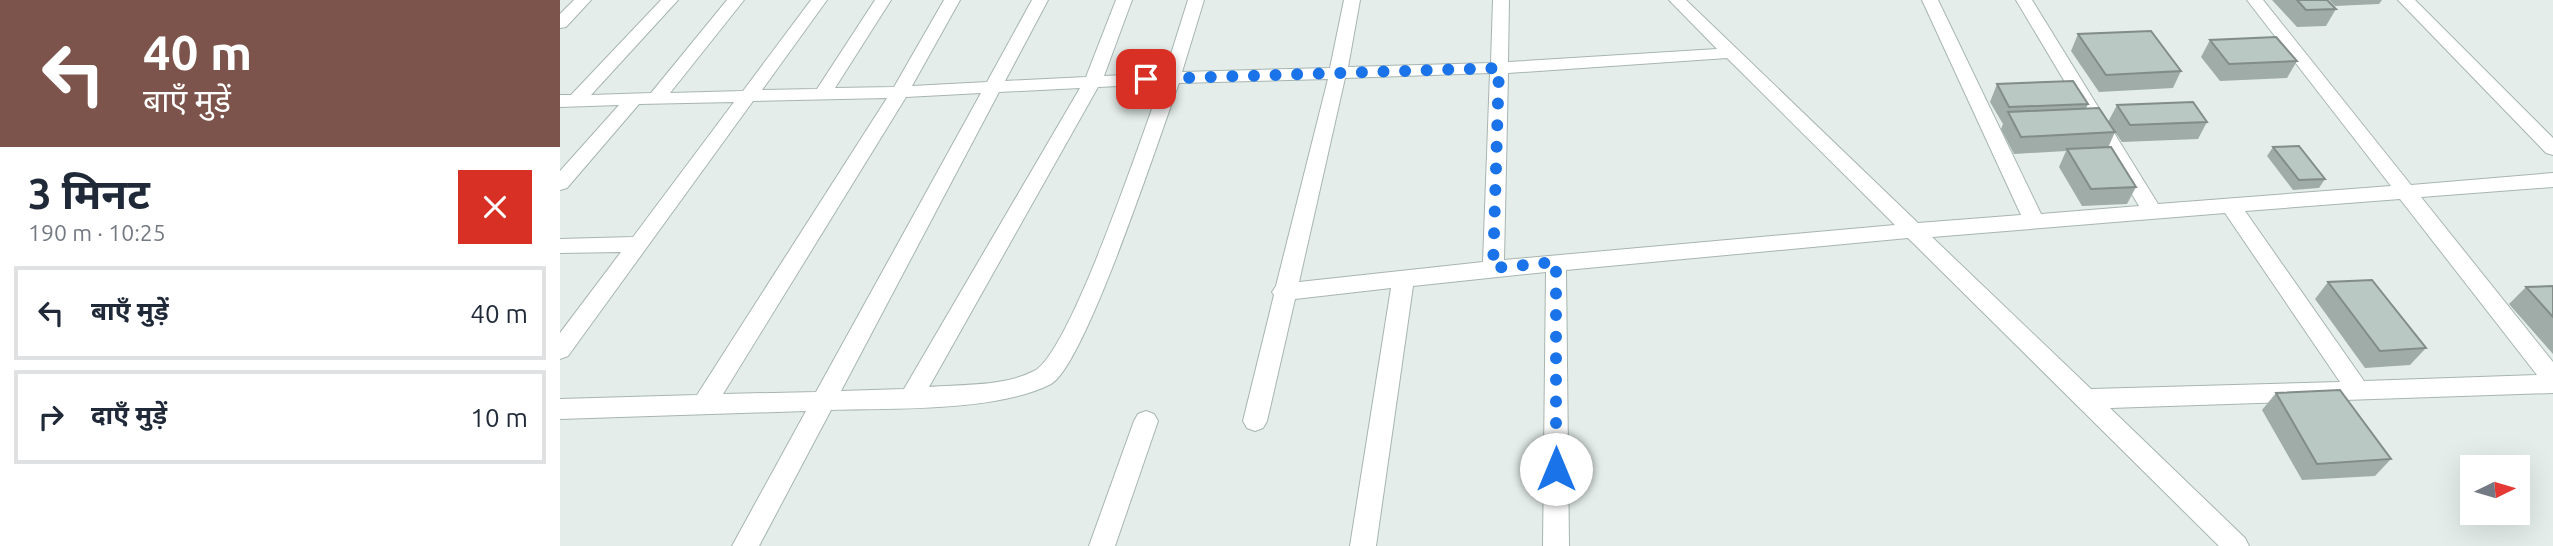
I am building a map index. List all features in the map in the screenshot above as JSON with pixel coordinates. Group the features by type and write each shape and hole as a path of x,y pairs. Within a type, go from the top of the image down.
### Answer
{"street":[{"path":"560,23 583,0"},
{"path":"568,101 670,0"},
{"path":"656,98 736,0"},
{"path":"560,350 753,94 819,0"},
{"path":"823,93 883,0"},
{"path":"703,406 900,92 952,0"},
{"path":"745,546 1040,0"},
{"path":"911,398 1093,82 1124,0"},
{"path":"560,409 911,398 1007,390 1032,384 1057,366 1090,299 1172,78 1196,0"},
{"path":"1255,421 1283,292 1338,72 1352,0"},
{"path":"1493,268 1501,0"},
{"path":"1677,0 2236,546"},
{"path":"1930,0 2034,221"},
{"path":"2024,0 2153,212"},
{"path":"2255,0 2406,190 2553,382"},
{"path":"2406,0 2553,149"},
{"path":"568,101 900,92 995,85 1499,68 1731,53"},
{"path":"560,183 635,98"},
{"path":"1283,292 1556,262 2553,180"},
{"path":"2230,205 2358,390"},
{"path":"560,246 640,244"},
{"path":"1556,262 1556,546"},
{"path":"1363,546 1402,281"},
{"path":"2084,399 2553,382"},
{"path":"1102,546 1146,421"}],"building":[{"path":"2297,0 2327,0 2336,9 2306,10"},
{"path":"2151,31 2181,71 2106,75 2078,34"},
{"path":"2276,37 2297,61 2229,64 2210,40"},
{"path":"2073,81 2088,104 2009,107 1997,84"},
{"path":"2193,102 2207,122 2130,125 2117,105"},
{"path":"2099,108 2115,132 2021,137 2008,112"},
{"path":"2299,146 2325,179 2299,180 2273,147"},
{"path":"2111,147 2136,187 2091,189 2067,149"},
{"path":"2372,280 2426,348 2380,351 2328,282"},
{"path":"2553,286 2553,317 2526,287"},
{"path":"2340,390 2391,459 2317,464 2276,393"}],"route":[{"path":"1146,79 1499,68 1493,268 1556,262 1556,469"}]}
